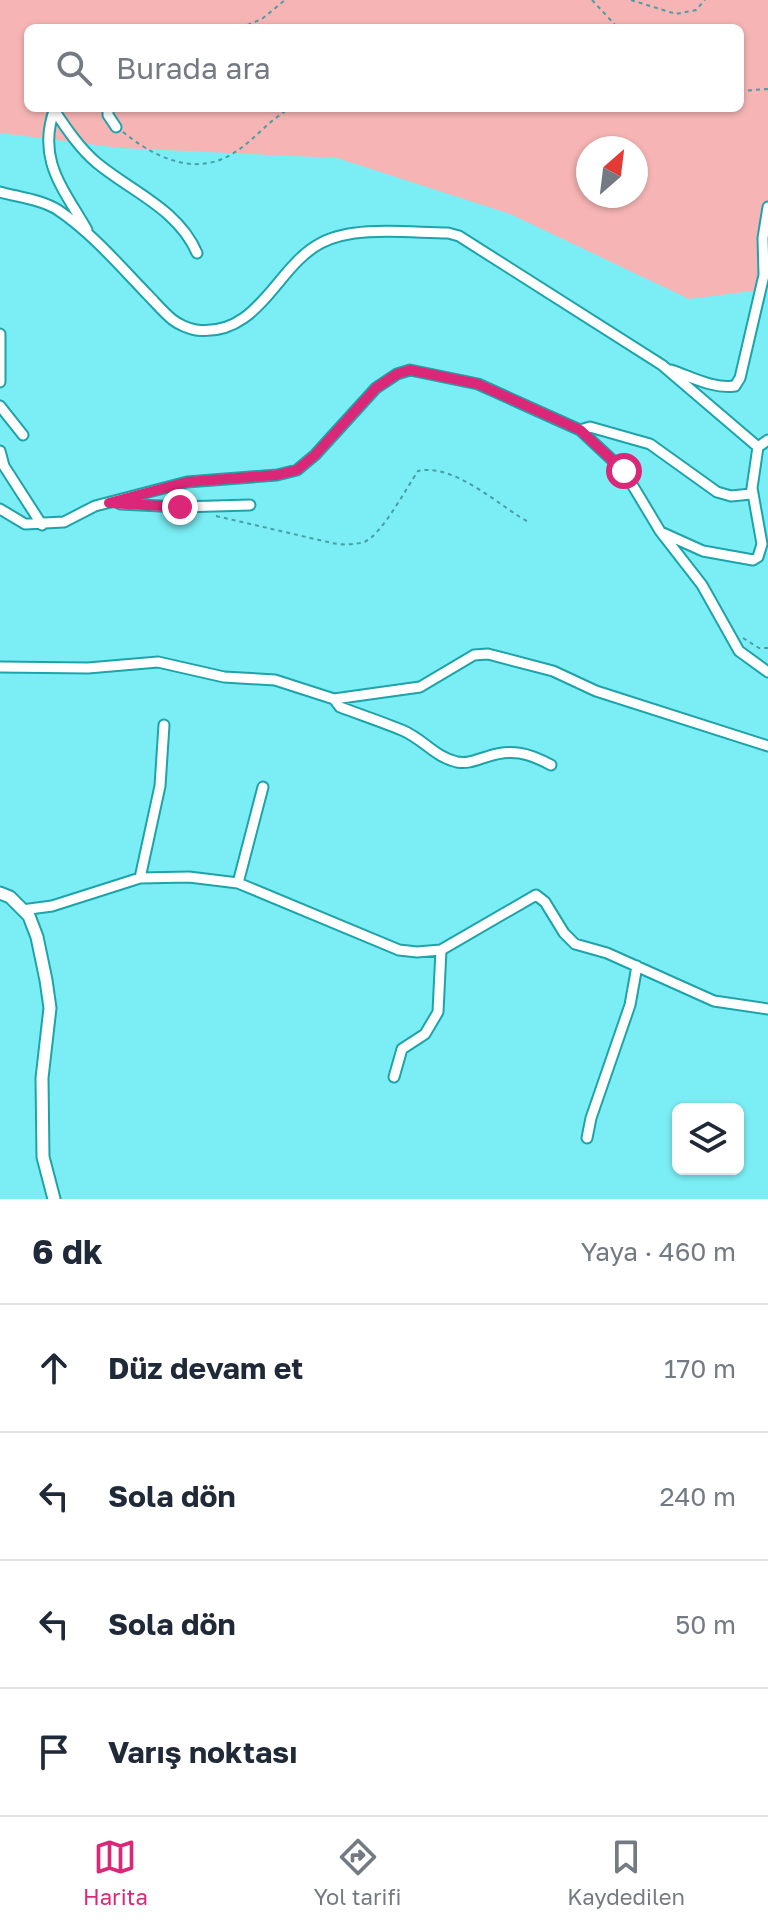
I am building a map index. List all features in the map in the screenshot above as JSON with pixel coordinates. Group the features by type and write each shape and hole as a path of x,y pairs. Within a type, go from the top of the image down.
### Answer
{"street":[{"path":"53,112 47,141 52,167 61,188 92,238"},
{"path":"56,112 95,162 158,204 190,236 197,253"},
{"path":"108,112 116,127"},
{"path":"0,192 55,207 92,238 174,321 195,330 224,327 241,320 267,298 303,255 337,236 360,233 448,233 459,236 665,367 758,447"},
{"path":"665,367 711,385 735,386 740,378 764,275 763,238 768,207"},
{"path":"0,334 0,382"},
{"path":"0,509 25,524 42,525 64,522 95,506 187,482 277,475 297,470 315,455 376,388 397,374 410,370 478,384 580,430 624,471 660,531 702,585 739,651 768,672"},
{"path":"0,406 23,435"},
{"path":"580,430 590,427 650,444 717,492 731,496 751,494 758,447 768,440"},
{"path":"0,451 4,466 42,525"},
{"path":"660,531 703,551 756,560 761,554 762,544 752,488"},
{"path":"109,503 180,507 250,505"},
{"path":"0,667 88,668 158,662 224,677 275,680 334,699 420,687 474,655 488,654 553,671 596,691 768,746"},
{"path":"334,699 340,707 404,731 420,740 434,754 460,763 513,751 527,753 551,765"},
{"path":"140,878 160,786 164,725"},
{"path":"238,883 263,787"},
{"path":"22,910 52,906 140,878 189,877 238,883 399,950 417,952 441,950 536,895 545,902 564,933 575,944 607,953 714,1001 768,1009"},
{"path":"0,893 10,897 29,916 37,937 50,1008 42,1078 43,1157 54,1199"},
{"path":"394,1077 402,1049 425,1034 438,1012 441,950"},
{"path":"587,1138 630,1005 637,966"}],"path":[{"path":"250,24 262,19 285,0"},
{"path":"592,0 614,24"},
{"path":"631,0 676,14 696,10 705,0"},
{"path":"744,91 768,89"},
{"path":"116,127 134,141 168,159 192,167 231,155 273,117 283,112"},
{"path":"207,514 332,543 367,542 380,529 418,471 428,468 481,490 530,523"},
{"path":"729,630 759,648 768,648"}],"shaded area":[{"path":"0,0 768,0 768,289 689,299 510,214 337,158 120,148 0,133"}],"route":[{"path":"180,507 109,503 187,482 277,475 297,470 315,455 376,388 397,374 410,370 478,384 580,430 624,471"}]}
